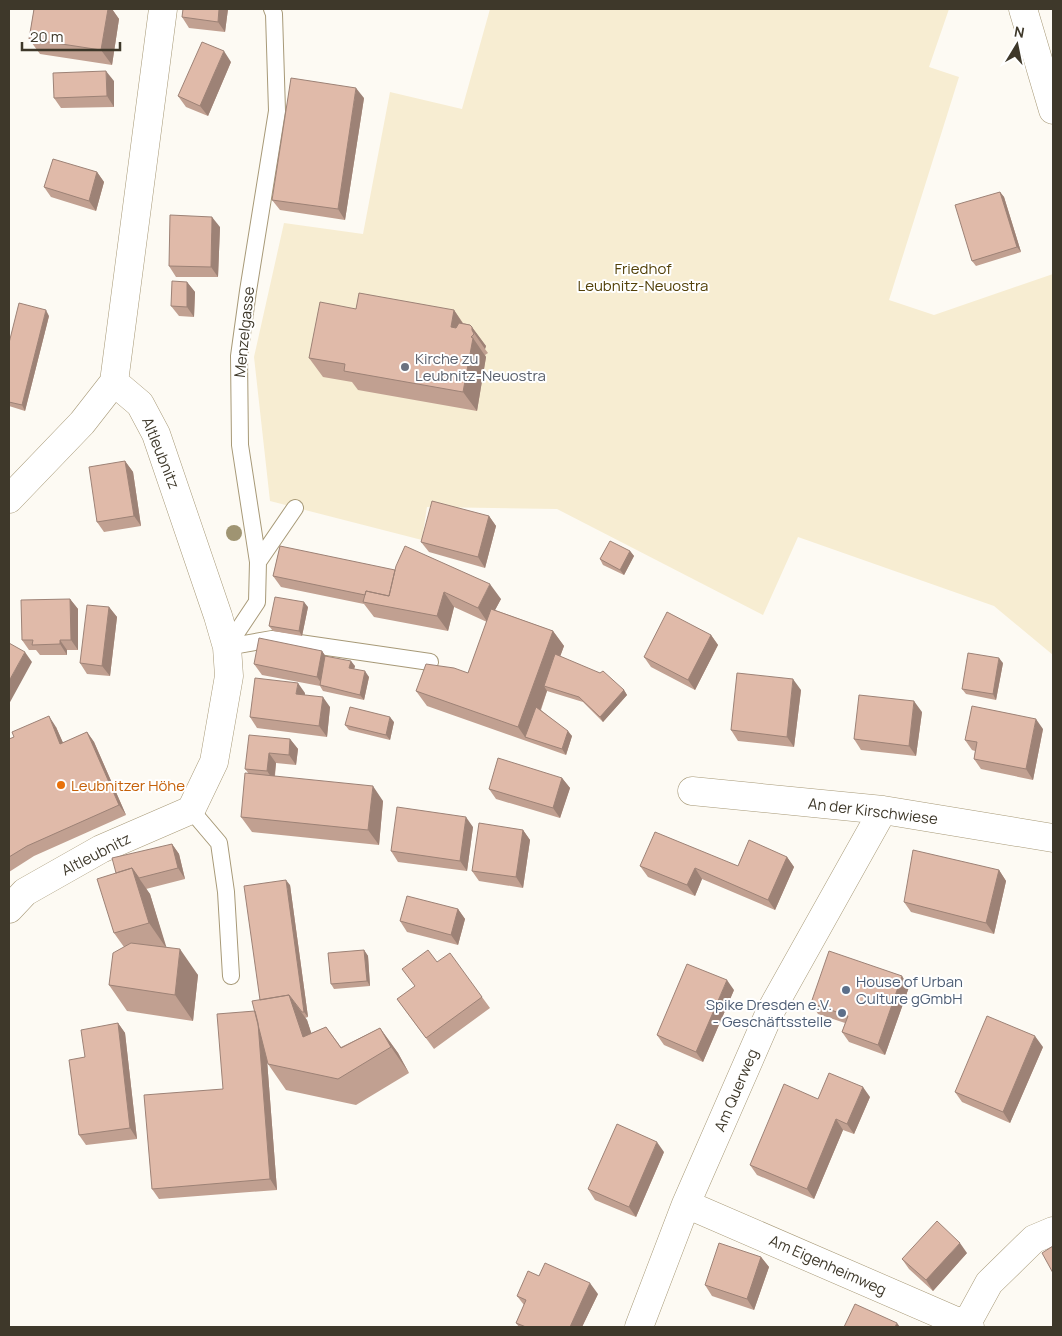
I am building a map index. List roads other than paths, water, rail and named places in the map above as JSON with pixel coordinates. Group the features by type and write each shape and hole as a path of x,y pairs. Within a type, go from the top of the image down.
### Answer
{"street":[{"path":"9,499 82,423 114,382 163,9"},
{"path":"1023,9 1053,108"},
{"name":"Altleubnitz","path":"9,909 25,892 101,849 191,810 214,762 229,676 227,647 156,434 140,404 114,382"},
{"name":"An der Kirschwiese","path":"692,791 883,810 1053,838"},
{"name":"Am Querweg","path":"638,1327 686,1204 770,1012 883,810"},
{"name":"Am Eigenheimweg","path":"686,1204 968,1326"},
{"path":"968,1326 989,1283 1034,1239 1053,1231"}],"lane":[{"name":"Menzelgasse","path":"227,647 257,602 258,562 240,445 239,356 277,111 274,14 272,9"},
{"path":"258,562 295,508"},
{"path":"227,647 272,639 430,662"},
{"path":"191,810 219,843 226,892 232,976"}],"place":[{"name":"Kirche zu Leubnitz-Neuostra","path":"405,367"},
{"name":"Leubnitzer Höhe","path":"61,785"},
{"name":"House of Urban Culture gGmbH","path":"846,990"},
{"name":"Spike Dresden e.V. - Geschäftsstelle","path":"842,1013"}],"park label":[{"name":"Friedhof Leubnitz-Neuostra","path":"643,276"}]}
